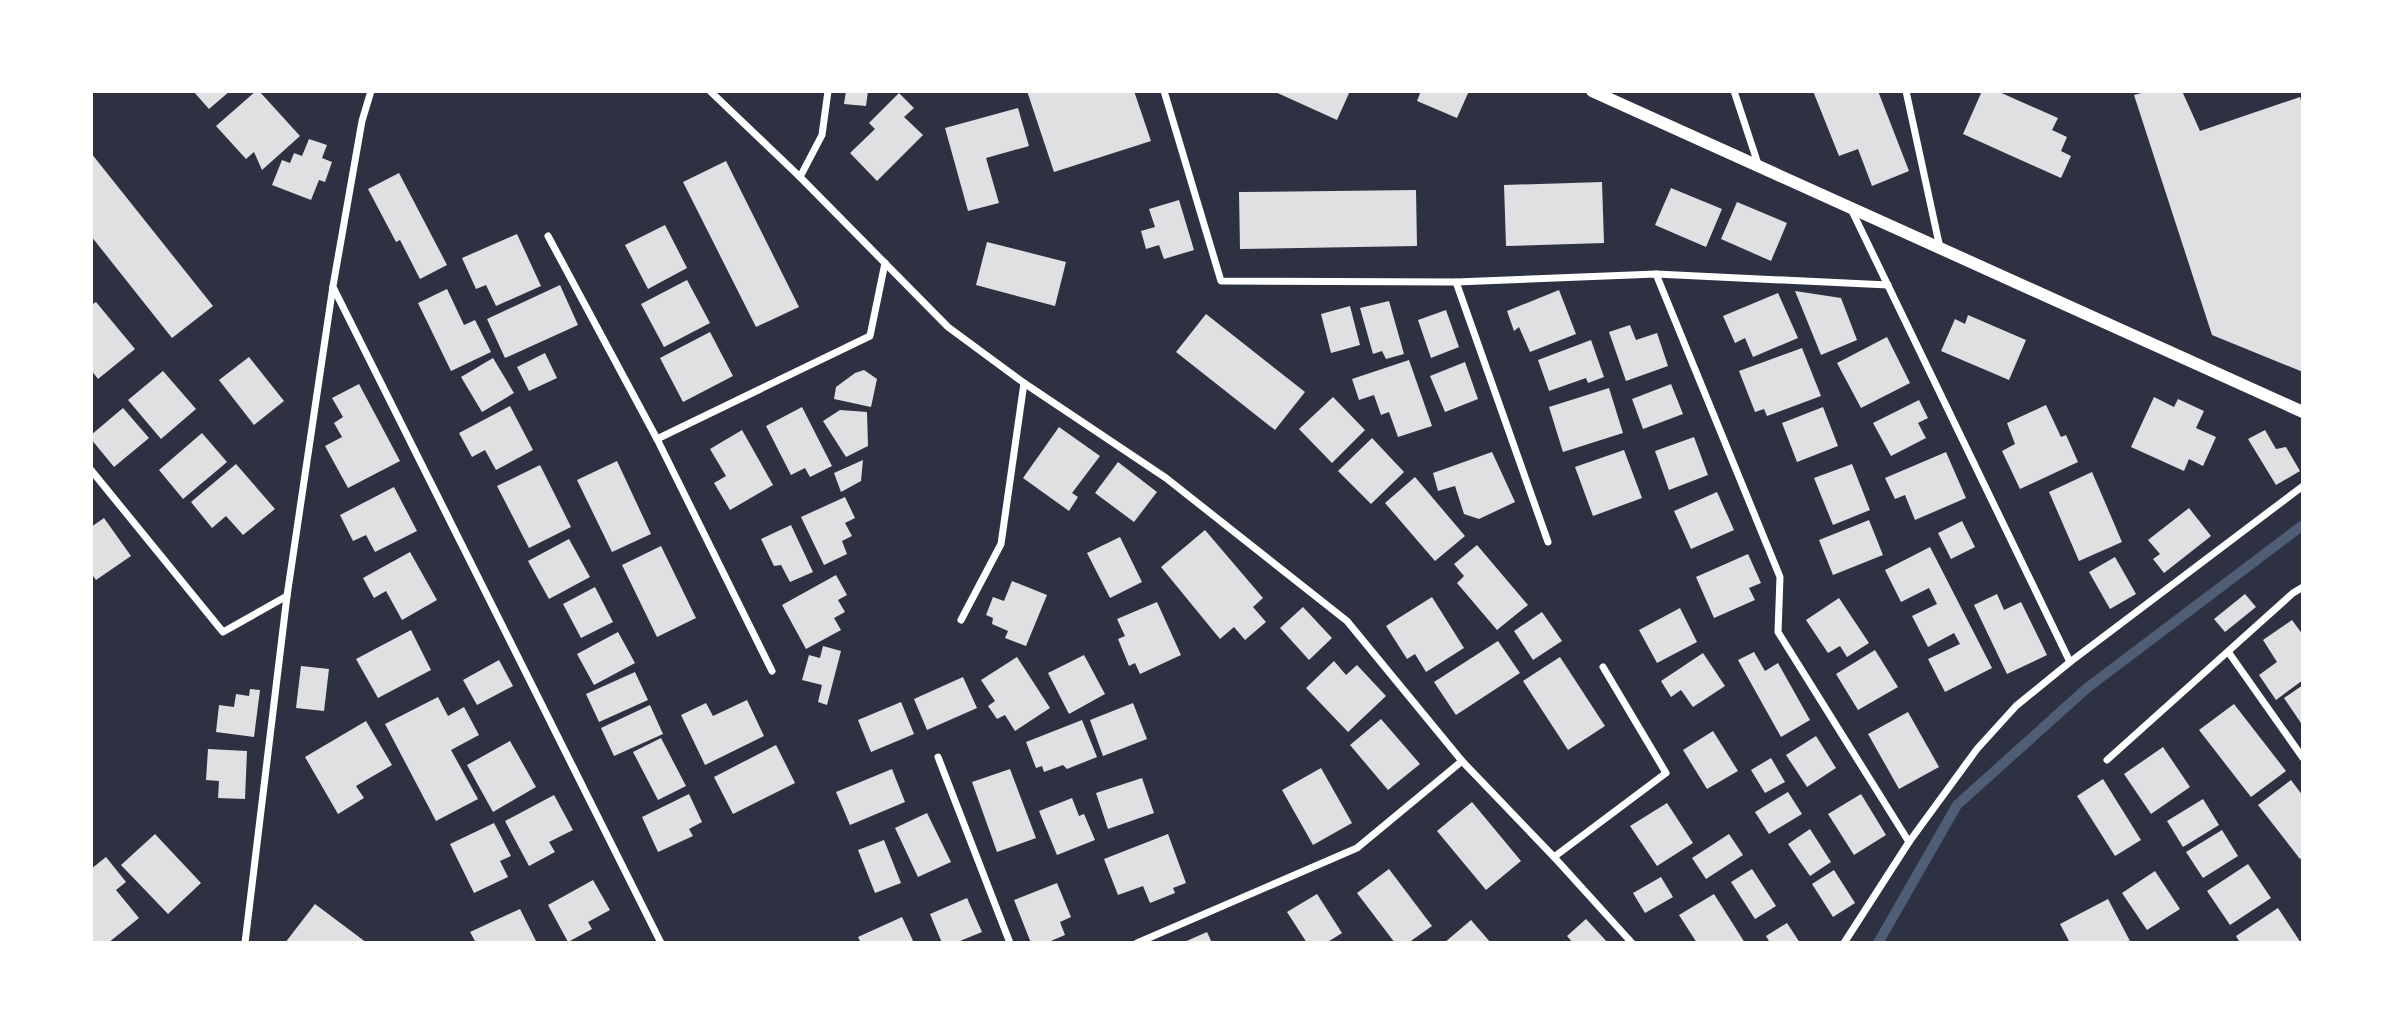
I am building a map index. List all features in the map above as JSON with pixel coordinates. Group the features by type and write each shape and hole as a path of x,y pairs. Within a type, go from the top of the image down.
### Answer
{"street":[{"path":"245,943 287,596 333,286 362,121 371,91"},
{"path":"710,91 800,177 948,327 1024,383 1166,478 1347,621 1461,761 1632,943"},
{"path":"800,177 822,135 828,91"},
{"path":"1164,91 1221,281 1457,282 1656,274 1888,285"},
{"path":"1592,91 2303,412"},
{"path":"1734,91 1758,164"},
{"path":"1906,91 1940,249"},
{"path":"1851,208 2070,662"},
{"path":"548,236 657,439 772,671"},
{"path":"657,439 870,336 885,263"},
{"path":"1656,274 1780,577 1779,632 1909,842"},
{"path":"1457,282 1548,542"},
{"path":"333,286 661,943"},
{"path":"961,620 1001,544 1024,383"},
{"path":"91,470 223,632 287,596"},
{"path":"1844,943 1909,842 1977,749 2016,706 2303,486"},
{"path":"2107,760 2293,593 2303,587"},
{"path":"2229,653 2303,758"},
{"path":"1554,857 1666,773 1603,667"},
{"path":"938,757 1010,943"},
{"path":"1137,943 1357,848 1461,761"}],"building":[{"path":"193,91 230,91 209,109"},
{"path":"259,91 300,136 262,170 254,152 246,159 216,126"},
{"path":"846,91 868,91 866,106 844,104"},
{"path":"1027,91 1134,91 1151,141 1054,172"},
{"path":"1273,91 1350,91 1337,120"},
{"path":"1421,91 1469,91 1457,118 1417,101"},
{"path":"1813,91 1878,91 1909,171 1872,186 1858,149 1839,156"},
{"path":"1982,91 1997,91 2058,118 2052,130 2067,137 2061,151 2071,156 2061,178 1963,134"},
{"path":"2149,91 2182,91 2200,131 2300,97 2303,107 2303,372 2212,335 2134,95"},
{"path":"899,93 914,108 904,117 923,135 877,181 850,153 875,129 869,123"},
{"path":"1018,108 1029,146 986,158 999,203 968,211 945,128"},
{"path":"309,139 327,145 322,158 332,162 325,182 319,180 311,200 272,185 282,160 290,163 294,153 302,156"},
{"path":"91,153 213,306 172,338 91,236"},
{"path":"726,161 799,307 756,327 683,182"},
{"path":"399,173 447,265 420,279 400,240 396,242 368,189"},
{"path":"1602,182 1604,243 1506,246 1504,185"},
{"path":"1671,188 1722,209 1706,247 1655,225"},
{"path":"1416,190 1417,246 1240,249 1239,192"},
{"path":"1179,200 1194,250 1164,259 1159,245 1146,249 1141,231 1155,227 1149,209"},
{"path":"1737,202 1787,223 1771,261 1721,239"},
{"path":"665,225 687,268 648,289 625,245"},
{"path":"517,234 541,286 496,306 486,285 476,289 462,258"},
{"path":"987,242 1066,262 1055,306 976,285"},
{"path":"687,280 710,323 664,347 641,304"},
{"path":"560,285 578,325 505,358 487,319"},
{"path":"447,289 464,325 475,320 491,352 451,371 418,303"},
{"path":"1559,290 1576,334 1530,352 1519,327 1514,331 1507,311"},
{"path":"1795,291 1841,298 1857,340 1821,355"},
{"path":"1778,293 1798,338 1753,357 1745,338 1735,343 1723,316"},
{"path":"1389,301 1404,354 1386,359 1382,351 1373,354 1360,308"},
{"path":"96,302 135,349 98,379 91,370 91,305"},
{"path":"1350,306 1360,345 1331,353 1321,314"},
{"path":"1446,310 1459,347 1431,358 1418,320"},
{"path":"1206,314 1305,392 1275,430 1176,352"},
{"path":"1968,315 2026,340 2009,380 1941,351 1955,319 1965,324"},
{"path":"1630,325 1636,340 1657,333 1668,366 1626,381 1609,332"},
{"path":"710,332 733,376 683,402 660,358"},
{"path":"1887,337 1910,383 1861,408 1837,363"},
{"path":"1591,340 1604,377 1588,383 1586,378 1549,391 1538,360"},
{"path":"1802,348 1821,396 1767,416 1764,409 1755,412 1739,371"},
{"path":"545,353 557,378 529,391 517,367"},
{"path":"249,357 284,401 254,425 219,380"},
{"path":"493,358 514,393 482,412 461,377"},
{"path":"1409,360 1432,426 1398,437 1389,412 1381,415 1374,395 1359,400 1352,379"},
{"path":"1465,362 1478,399 1445,412 1430,376"},
{"path":"864,370 877,379 871,407 834,399 836,387 855,373"},
{"path":"163,371 196,409 161,439 128,400"},
{"path":"359,384 400,461 348,488 325,446 342,437 334,423 343,417 332,398"},
{"path":"1671,384 1683,414 1643,429 1632,399"},
{"path":"1609,388 1623,433 1563,452 1549,407"},
{"path":"1333,397 1365,430 1332,463 1299,429"},
{"path":"2154,397 2174,407 2178,399 2204,411 2196,428 2216,437 2203,466 2189,459 2184,471 2131,447"},
{"path":"1919,400 1928,418 1918,423 1926,438 1891,456 1873,423"},
{"path":"2046,405 2061,437 2066,435 2078,462 2020,489 2002,451 2015,444 2007,423"},
{"path":"510,406 533,450 496,470 485,450 472,457 459,433"},
{"path":"802,407 832,466 810,477 805,468 791,475 766,426"},
{"path":"1823,407 1838,446 1797,462 1782,423"},
{"path":"123,408 149,438 114,467 91,439 91,435"},
{"path":"840,410 867,412 868,446 846,457 823,421"},
{"path":"1059,427 1100,456 1072,493 1078,497 1069,511 1023,478"},
{"path":"742,430 773,485 730,510 714,483 726,476 710,449"},
{"path":"2265,430 2276,449 2286,447 2300,471 2276,485 2248,439"},
{"path":"202,433 227,462 183,499 159,470"},
{"path":"1694,437 1708,475 1669,490 1655,451"},
{"path":"1372,438 1404,472 1371,504 1338,471"},
{"path":"1624,450 1642,498 1593,516 1575,467"},
{"path":"1492,452 1515,502 1479,519 1464,514 1455,486 1438,491 1433,473"},
{"path":"1946,452 1966,498 1915,520 1905,495 1895,499 1885,478"},
{"path":"863,460 861,481 841,492 834,473"},
{"path":"617,461 651,534 612,552 577,480"},
{"path":"1118,462 1157,492 1134,522 1095,493"},
{"path":"236,464 275,509 243,535 226,516 212,528 191,502"},
{"path":"1852,464 1870,510 1833,525 1814,478"},
{"path":"540,465 571,527 529,548 497,486"},
{"path":"2092,472 2122,542 2079,561 2049,492"},
{"path":"1415,477 1465,536 1435,561 1385,503"},
{"path":"394,487 417,531 375,552 366,535 353,541 340,515"},
{"path":"1717,492 1734,530 1691,549 1674,511"},
{"path":"845,497 855,518 845,523 852,536 842,541 847,554 824,565 801,517"},
{"path":"2189,508 2211,536 2164,573 2153,559 2160,554 2148,540"},
{"path":"104,518 131,556 96,580 91,573 91,527"},
{"path":"1869,520 1883,555 1833,575 1819,540"},
{"path":"1962,521 1975,547 1951,559 1938,533"},
{"path":"791,525 813,572 790,582 781,565 774,566 761,539"},
{"path":"1205,530 1263,598 1253,607 1266,622 1245,640 1234,627 1220,639 1161,567"},
{"path":"1120,537 1142,582 1110,598 1087,553"},
{"path":"569,539 590,577 549,599 528,561"},
{"path":"1477,545 1528,605 1497,630 1457,583 1464,576 1454,564"},
{"path":"661,546 696,618 657,637 622,565"},
{"path":"1930,547 1992,668 1945,692 1928,659 1960,644 1954,633 1928,647 1912,616 1937,604 1929,588 1901,602 1885,570"},
{"path":"410,552 437,600 402,620 386,591 374,598 363,578"},
{"path":"1748,554 1761,583 1749,588 1755,600 1714,618 1696,577"},
{"path":"2115,557 2136,594 2110,609 2089,572"},
{"path":"836,575 847,595 838,600 845,612 834,618 841,630 806,649 782,605"},
{"path":"1012,581 1047,595 1026,646 1005,638 1008,631 992,624 993,618 986,615 993,597 1004,601"},
{"path":"595,587 613,622 581,638 563,604"},
{"path":"1997,594 2004,610 2021,602 2047,655 2007,674 1974,605"},
{"path":"2245,594 2256,607 2225,632 2214,619"},
{"path":"1432,597 1464,648 1426,672 1415,654 1407,659 1386,626"},
{"path":"1839,598 1869,643 1847,657 1840,646 1828,653 1806,620"},
{"path":"1157,602 1181,655 1140,674 1135,663 1129,666 1118,639 1125,636 1117,619"},
{"path":"1303,607 1332,638 1309,660 1280,628"},
{"path":"1680,608 1697,642 1657,663 1639,630"},
{"path":"1542,612 1562,641 1533,660 1514,631"},
{"path":"2292,620 2303,635 2303,680 2276,700 2259,675 2277,662 2263,640"},
{"path":"411,630 431,670 378,698 356,659"},
{"path":"618,632 635,663 594,685 577,654"},
{"path":"1498,641 1520,673 1456,715 1434,682"},
{"path":"823,646 841,651 827,705 818,702 822,685 802,680 809,655 820,658"},
{"path":"1875,650 1898,687 1858,710 1836,674"},
{"path":"1754,652 1765,671 1778,663 1810,720 1781,737 1738,660"},
{"path":"1703,653 1725,686 1693,707 1681,690 1671,697 1661,681"},
{"path":"1084,655 1105,694 1069,714 1048,673"},
{"path":"1017,657 1050,708 1015,731 1005,715 997,719 988,706 995,701 981,680"},
{"path":"1560,657 1605,726 1568,750 1523,681"},
{"path":"499,660 513,686 477,705 463,680"},
{"path":"1334,661 1346,675 1357,665 1386,696 1348,732 1306,688"},
{"path":"301,666 329,669 324,711 296,708"},
{"path":"635,672 648,700 599,722 586,694"},
{"path":"963,677 977,708 927,730 914,699"},
{"path":"2303,685 2303,726 2284,698"},
{"path":"250,689 260,690 254,737 216,732 219,705 234,707 236,694 249,696"},
{"path":"438,697 448,716 464,707 479,735 451,750 478,799 436,821 385,724"},
{"path":"747,700 764,736 705,765 681,715 706,703 713,716"},
{"path":"901,702 914,734 871,752 858,720"},
{"path":"1133,703 1147,739 1103,756 1090,720"},
{"path":"2234,704 2286,771 2251,797 2199,730"},
{"path":"650,705 663,734 614,756 601,728"},
{"path":"1908,712 1939,767 1899,789 1868,734"},
{"path":"1381,719 1420,764 1388,790 1350,745"},
{"path":"1082,720 1097,757 1067,769 1063,765 1044,772 1042,766 1036,768 1026,742"},
{"path":"366,721 392,765 356,786 364,798 338,814 305,757"},
{"path":"1713,731 1738,771 1707,789 1683,750"},
{"path":"1816,736 1836,768 1807,787 1786,755"},
{"path":"661,738 686,786 658,800 633,752"},
{"path":"510,741 536,787 493,812 467,765"},
{"path":"776,745 795,783 733,814 714,777"},
{"path":"2163,747 2190,787 2151,814 2124,774"},
{"path":"208,749 247,751 245,799 218,798 219,781 206,780"},
{"path":"1771,758 1785,782 1765,793 1751,770"},
{"path":"1321,768 1352,823 1313,845 1282,790"},
{"path":"892,769 905,802 850,825 836,792"},
{"path":"1010,769 1036,838 997,852 972,782"},
{"path":"1142,778 1154,813 1108,829 1096,793"},
{"path":"2103,779 2141,840 2115,856 2077,796"},
{"path":"2291,780 2303,796 2303,857 2300,859 2258,805"},
{"path":"1788,792 1802,814 1769,834 1755,812"},
{"path":"689,794 702,822 689,829 693,836 658,852 642,817"},
{"path":"1861,794 1886,835 1854,855 1828,814"},
{"path":"554,795 573,830 549,842 555,852 529,866 505,821"},
{"path":"1072,798 1079,816 1084,814 1095,840 1057,855 1039,811"},
{"path":"2203,799 2219,825 2183,847 2167,821"},
{"path":"1472,802 1521,861 1486,890 1437,831"},
{"path":"1667,803 1693,843 1657,866 1630,826"},
{"path":"927,813 951,862 918,877 895,828"},
{"path":"494,823 511,856 500,861 508,877 474,893 450,844"},
{"path":"1810,829 1831,862 1810,876 1788,844"},
{"path":"2222,830 2238,856 2203,878 2186,852"},
{"path":"155,834 201,883 168,914 121,865"},
{"path":"1168,834 1186,883 1173,888 1175,893 1150,903 1143,886 1118,895 1104,859"},
{"path":"1729,834 1743,855 1706,879 1692,858"},
{"path":"884,840 901,883 875,893 858,850"},
{"path":"106,857 126,882 116,890 139,918 108,943 91,943 91,869"},
{"path":"2248,864 2271,898 2230,925 2207,891"},
{"path":"1389,869 1432,926 1408,943 1395,943 1357,893"},
{"path":"1752,869 1776,906 1755,919 1731,882"},
{"path":"1834,870 1855,903 1833,917 1812,884"},
{"path":"2155,871 2180,909 2147,930 2122,893"},
{"path":"1661,877 1673,897 1645,913 1633,893"},
{"path":"593,880 610,910 588,922 592,929 568,942 548,905"},
{"path":"1057,883 1071,917 1060,922 1065,935 1046,943 1031,943 1014,900"},
{"path":"1317,894 1342,933 1326,943 1307,943 1287,912"},
{"path":"1714,894 1745,943 1697,943 1679,915"},
{"path":"967,898 982,932 955,943 942,943 930,914"},
{"path":"2108,899 2131,943 2070,943 2060,924"},
{"path":"315,904 367,943 285,943"},
{"path":"2278,908 2301,943 2240,943 2236,936"},
{"path":"520,909 537,943 476,943 470,932"},
{"path":"902,917 914,943 861,943 858,937"},
{"path":"1586,919 1608,943 1573,943 1567,936"},
{"path":"1471,920 1491,943 1444,943"},
{"path":"1787,923 1800,943 1770,943 1766,936"},
{"path":"1207,932 1212,943 1182,943"}],"waterway":[{"path":"1878,943 1957,805 2087,688 2303,525"}]}
